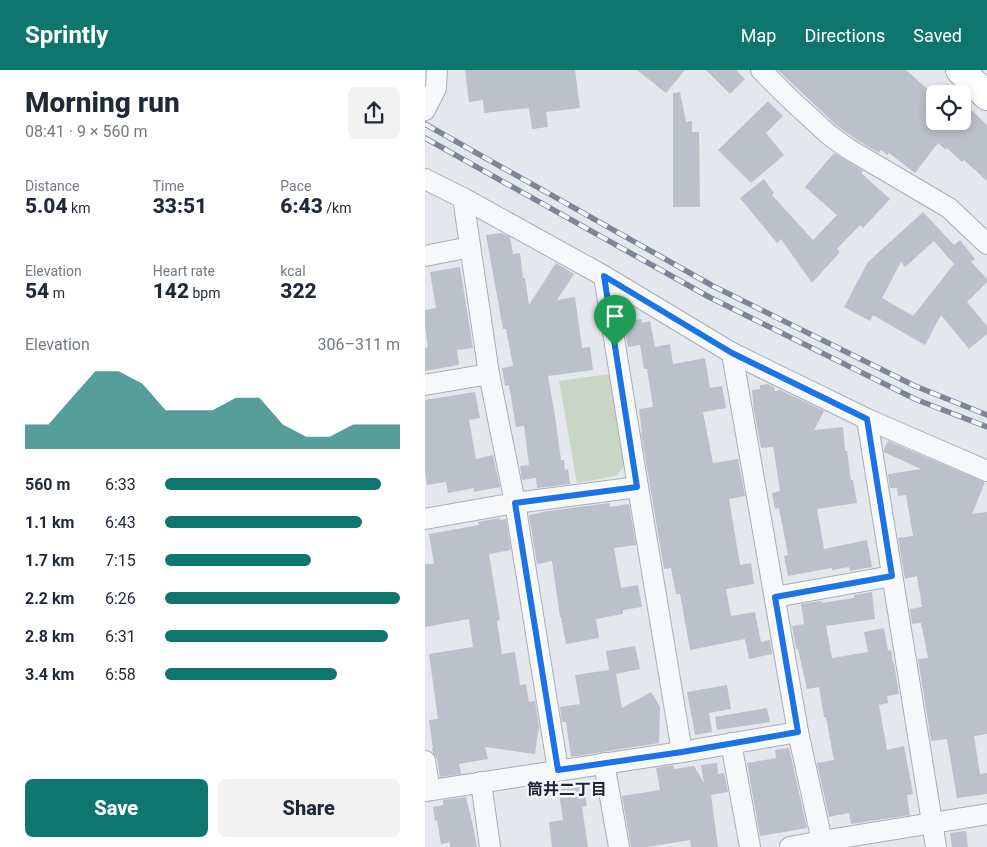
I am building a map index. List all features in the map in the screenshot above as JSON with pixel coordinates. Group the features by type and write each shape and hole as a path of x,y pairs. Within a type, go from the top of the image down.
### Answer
{"main road":[{"path":"960,70 987,96"}],"street":[{"path":"425,110 436,88 437,70"},
{"path":"761,70 828,134 847,148 949,208 987,244"},
{"path":"425,179 604,276 732,353 867,419 987,471"},
{"path":"463,198 489,374 515,503 558,770"},
{"path":"425,256 470,247"},
{"path":"604,276 637,487 682,752"},
{"path":"732,353 798,732 822,841"},
{"path":"425,385 489,374"},
{"path":"867,419 936,847"},
{"path":"425,519 515,503 637,487"},
{"path":"775,597 892,576"},
{"path":"425,762 427,790 682,752 798,732"},
{"path":"731,743 750,847"},
{"path":"604,763 619,847"},
{"path":"481,782 490,847"},
{"path":"790,847 987,814"}],"green space":[{"path":"609,374 625,465 616,476 577,483 559,381"}],"building":[{"path":"465,70 575,70 580,108 546,112 548,127 532,129 529,108 484,113 483,100 469,102"},
{"path":"637,70 685,70 666,93"},
{"path":"706,70 736,70 745,79 730,94"},
{"path":"778,70 906,70 926,88 926,130 971,130 971,110 987,125 987,181 964,160 962,162 947,148 946,150 938,143 915,173 889,153 887,155 881,150 879,153 836,125"},
{"path":"680,92 686,122 692,121 692,132 699,132 700,207 673,207 673,93"},
{"path":"768,101 783,116 766,133 784,155 751,183 718,150"},
{"path":"834,153 863,171 861,173 890,199 863,228 860,225 837,249 840,252 812,283 781,239 777,243 740,198 764,179 774,193 772,195 813,240 837,215 805,187"},
{"path":"923,212 954,245 960,240 975,259 971,262 987,279 987,282 967,302 987,326 987,334 969,349 941,315 925,345 873,315 870,321 844,307 868,262","holes":["934,241 954,264 913,316 882,298 901,262 905,267"]},
{"path":"501,233 510,237 513,254 520,253 529,305 556,263 574,274 557,300 575,297 582,348 590,347 593,370 548,376 561,460 564,460 565,470 568,469 570,484 537,488 536,478 522,480 520,466 529,465 524,426 516,427 509,385 505,386 502,368 513,366 506,329 503,329 486,235"},
{"path":"460,267 473,348 457,350 459,365 425,371 425,348 428,347 425,310 436,308 430,272"},
{"path":"641,319 642,323 650,321 655,347 670,344 673,364 705,358 710,388 722,386 726,408 703,412 713,463 738,459 745,496 729,499 740,565 751,563 754,584 726,589 731,616 755,612 761,642 770,640 772,654 749,659 745,639 690,650 680,594 676,594 671,568 664,569 641,433 639,409 653,407 647,369 644,369 640,345 628,347 623,322"},
{"path":"768,384 774,387 775,391 780,390 824,411 814,430 843,427 845,451 847,451 851,480 853,480 857,503 817,509 824,549 867,540 872,567 850,571 849,567 832,570 832,568 788,576 784,556 788,555 779,508 775,509 772,493 780,491 773,447 761,448 754,411 752,390 760,389 760,385"},
{"path":"475,392 480,418 469,420 476,459 493,455 500,487 474,492 474,488 448,493 446,482 427,485 425,472 425,400"},
{"path":"888,441 985,482 972,514 987,512 987,734 974,736 980,774 987,773 987,794 957,798 947,739 931,741 918,659 928,658 921,623 912,624 910,609 922,607 917,576 905,579 898,538 913,536 906,495 898,496 897,488 890,488 888,474 921,469 884,452"},
{"path":"609,503 610,507 629,504 636,545 614,548 621,588 638,585 642,607 623,610 623,614 596,619 599,638 566,644 552,561 537,564 529,515"},
{"path":"500,518 500,520 506,519 511,550 489,554 500,620 497,621 502,654 515,652 520,685 526,684 529,702 535,701 539,726 535,754 485,747 488,759 459,764 461,774 440,777 437,759 432,748 429,720 438,719 429,654 473,647 469,619 425,627 425,564 434,564 429,534 479,525 478,522"},
{"path":"872,592 875,619 826,626 832,658 868,652 864,632 884,628 888,651 891,650 894,663 899,694 887,696 888,703 879,705 887,750 904,746 913,794 907,795 910,815 851,824 849,813 829,817 817,763 834,760 826,717 824,717 819,687 807,689 792,626 804,624 801,604 854,598 854,595"},
{"path":"635,646 640,669 616,674 622,708 651,692 660,707 659,743 571,757 566,722 562,722 560,707 580,704 575,675 609,670 606,651"},
{"path":"727,685 731,709 709,713 712,732 695,735 687,692"},
{"path":"767,708 770,722 717,730 715,717"},
{"path":"789,748 807,828 760,836 747,763 776,758 775,750"},
{"path":"717,763 718,774 724,773 728,792 711,795 718,847 691,847 690,840 647,847 631,847 622,796 660,790 656,768 673,765 674,769 694,766 704,783 701,765"},
{"path":"583,782 587,806 582,807 588,847 552,847 549,822 563,820 558,786"},
{"path":"466,797 477,847 450,847 450,842 441,844 433,807 443,805 443,800"},
{"path":"966,831 968,847 952,847 950,833"}],"railway":[{"path":"425,124 713,286 915,386 987,415"},
{"path":"425,138 709,297 915,399 987,427"}],"district":[{"name":"筒井二丁目","path":"567,789"}],"route":[{"path":"604,276 732,353 867,419 892,576 775,597 798,732 682,752 558,770 515,503 637,487 615,346 604,276"}]}
